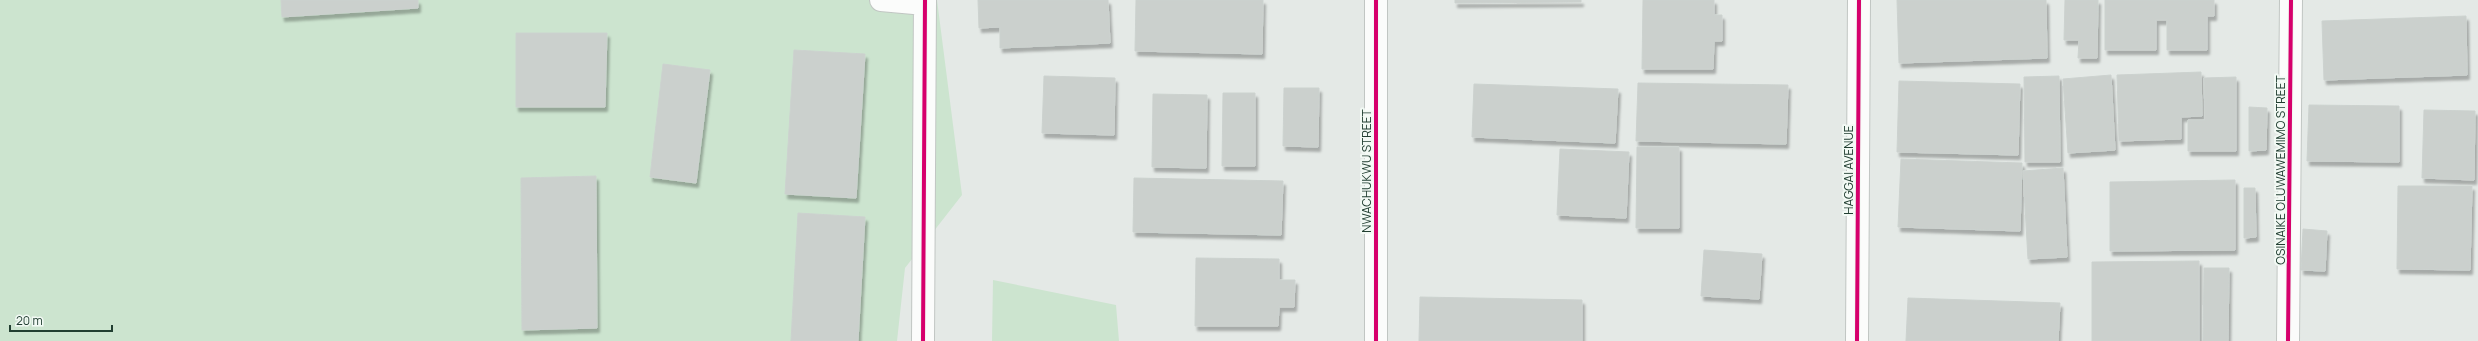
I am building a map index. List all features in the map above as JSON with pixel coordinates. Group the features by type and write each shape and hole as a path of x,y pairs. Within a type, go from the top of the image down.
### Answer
{"street":[{"path":"881,0 925,2 923,341"},
{"name":"NWACHUKWU STREET","path":"1376,0 1376,341"},
{"name":"HAGGAI AVENUE","path":"1857,341 1859,0"},
{"name":"OSINAIKE OLUWAWEMIMO STREET","path":"2288,341 2291,0"}],"green space":[{"path":"0,0 937,0 962,195 905,268 897,341 0,341"},
{"path":"993,280 1116,305 1119,341 992,341"}],"building":[{"path":"281,0 418,0 418,8 282,17"},
{"path":"978,0 1108,0 1110,43 1000,48 1000,27 979,28"},
{"path":"1136,0 1263,0 1262,54 1135,51"},
{"path":"1455,0 1581,0 1581,2 1455,3"},
{"path":"1643,0 1714,0 1714,15 1722,15 1722,41 1714,41 1713,69 1642,69"},
{"path":"1897,0 2046,0 2047,58 1899,63"},
{"path":"2065,0 2098,0 2097,58 2078,58 2079,40 2064,40"},
{"path":"2105,0 2214,0 2214,16 2207,16 2207,50 2167,50 2167,20 2156,20 2156,50 2105,50"},
{"path":"2466,16 2467,75 2324,80 2322,21"},
{"path":"516,33 607,33 605,107 516,107"},
{"path":"794,50 865,54 856,198 785,194"},
{"path":"663,64 710,70 696,183 650,177"},
{"path":"2201,72 2202,116 2181,117 2181,139 2119,141 2117,75"},
{"path":"2111,75 2115,150 2068,153 2063,79"},
{"path":"1044,76 1115,78 1114,135 1042,133"},
{"path":"2059,76 2060,162 2025,162 2024,77"},
{"path":"2236,77 2236,151 2188,151 2188,120 2205,120 2204,78"},
{"path":"1899,81 2020,84 2018,155 1897,152"},
{"path":"1638,83 1788,85 1786,144 1636,141"},
{"path":"1474,84 1618,89 1615,143 1472,137"},
{"path":"1284,88 1319,88 1318,147 1283,146"},
{"path":"1223,93 1255,93 1255,166 1222,166"},
{"path":"1153,94 1207,95 1206,168 1152,167"},
{"path":"2309,105 2399,106 2399,162 2307,161"},
{"path":"2249,107 2267,108 2266,150 2249,151"},
{"path":"2424,110 2475,111 2474,180 2422,178"},
{"path":"1637,147 1679,147 1679,228 1636,228"},
{"path":"1560,149 1629,152 1626,218 1557,215"},
{"path":"1901,159 2022,163 2020,231 1898,227"},
{"path":"2063,168 2067,257 2028,259 2023,171"},
{"path":"596,176 597,328 522,330 521,178"},
{"path":"1134,178 1283,181 1281,235 1133,232"},
{"path":"2235,180 2235,250 2110,251 2110,182"},
{"path":"2398,186 2472,186 2470,270 2397,269"},
{"path":"2244,188 2255,188 2256,237 2244,238"},
{"path":"798,213 865,217 858,341 791,341"},
{"path":"2303,229 2327,231 2325,271 2301,270"},
{"path":"1704,250 1762,254 1759,299 1701,296"},
{"path":"1196,258 1279,259 1279,280 1295,280 1294,307 1279,307 1278,326 1195,326"},
{"path":"2199,261 2199,341 2092,341 2092,262"},
{"path":"2204,268 2229,268 2228,341 2203,341"},
{"path":"1420,297 1582,300 1582,341 1419,341"},
{"path":"1908,298 2060,303 2058,341 1906,341"}],"cycle path":[{"path":"923,341 925,0"},
{"path":"1376,0 1376,341"},
{"path":"1857,341 1859,0"},
{"path":"2288,341 2291,0"}]}
